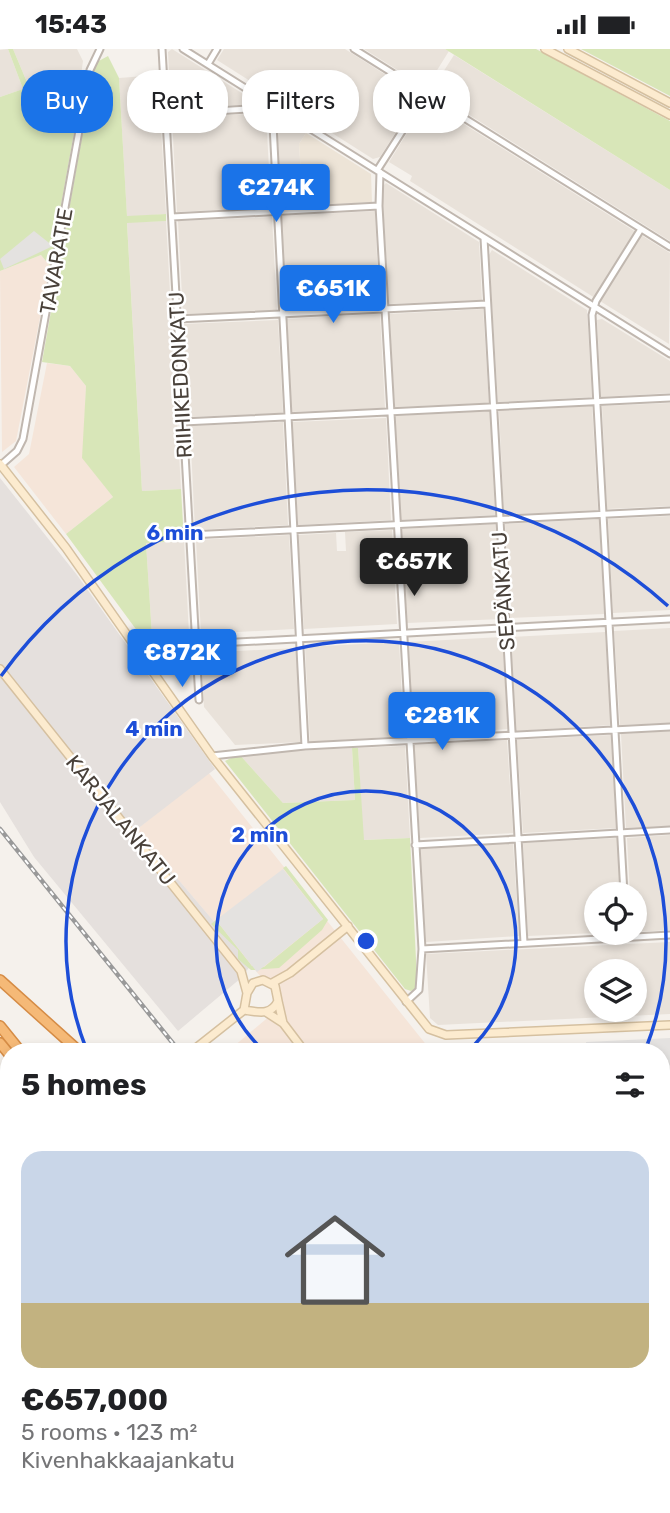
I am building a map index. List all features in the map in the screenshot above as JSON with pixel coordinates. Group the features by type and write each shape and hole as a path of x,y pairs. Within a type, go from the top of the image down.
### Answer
{"highway":[{"path":"0,980 70,1043"},
{"path":"0,1025 14,1043"}],"main road":[{"path":"545,49 670,115"},
{"path":"568,49 670,103"},
{"path":"0,465 66,548 212,755 429,1029 446,1035 670,1025"},
{"name":"KARJALANKATU","path":"0,669 242,971 247,996"},
{"path":"272,983 290,973 348,926"},
{"name":"KARJALANKATU","path":"242,971 263,980"},
{"path":"290,973 278,990 278,1001 283,1023 298,1043"},
{"path":"202,1043 244,1010 253,983 263,980 272,983 278,990"},
{"path":"247,996 262,1012 283,1023"},
{"path":"244,1010 262,1012 278,1001"}],"street":[{"name":"TAVARATIE","path":"0,465 17,451 23,439 90,70 100,49"},
{"name":"RIIHIKEDONKATU","path":"162,49 163,70"},
{"path":"183,49 242,86"},
{"path":"208,64 218,49"},
{"path":"354,49 388,70"},
{"path":"470,122 670,247"},
{"name":"RIIHIKEDONKATU","path":"167,133 199,700"},
{"path":"273,133 305,746"},
{"path":"317,133 670,354"},
{"path":"402,133 379,171 379,207 422,949 419,990 406,1002"},
{"path":"172,217 379,207"},
{"path":"623,882 593,306 641,229"},
{"name":"SEPÄNKATU","path":"484,238 524,943"},
{"path":"177,319 487,304"},
{"path":"183,422 670,398"},
{"path":"189,535 670,510"},
{"path":"142,656 163,646 670,619"},
{"path":"212,755 305,746 670,727"},
{"path":"415,845 670,830"},
{"path":"647,935 670,935"},
{"path":"422,949 584,938"}],"shaded area":[{"path":"8,49 21,90 0,97 0,50"},
{"path":"13,49 77,49 83,61 82,70 22,70"},
{"path":"172,49 205,70 169,70 168,52"},
{"path":"224,49 345,49 378,70 373,70 373,133 395,133 380,157 373,159 332,133 359,133 359,70 242,70 242,76 217,60"},
{"path":"364,49 449,51 437,70 397,70"},
{"path":"454,55 670,190 670,241 470,115 470,70 444,70"},
{"path":"127,77 127,133 161,133 166,214 127,217 119,78"},
{"path":"228,84 242,93 242,105 228,105"},
{"path":"242,114 242,133 267,133 271,207 177,212 173,133 228,133 228,115"},
{"path":"470,128 636,232 595,298 410,181 412,176 389,162 407,133 470,133"},
{"path":"277,133 306,133 299,144 303,206 280,207"},
{"path":"306,133 371,174 372,202 303,206 299,144"},
{"path":"386,183 479,242 482,300 389,304 382,187"},
{"path":"375,211 379,305 286,310 281,216"},
{"path":"272,217 277,311 183,314 178,221"},
{"path":"166,221 181,489 142,491 127,222"},
{"path":"34,231 53,246 4,269 0,259"},
{"path":"641,235 670,253 669,344 600,301"},
{"path":"492,250 587,310 592,397 498,402 489,255"},
{"path":"41,255 50,266 16,441 2,452 0,271"},
{"path":"483,309 489,403 395,407 389,314"},
{"path":"380,314 385,408 291,412 287,319"},
{"path":"602,319 670,361 670,393 601,397 597,320"},
{"path":"278,320 283,413 189,417 183,324"},
{"path":"47,363 70,366 86,386 83,458 113,497 66,534 14,467 29,454"},
{"path":"670,403 670,506 607,509 602,406"},
{"path":"592,406 598,510 504,515 499,411"},
{"path":"490,411 495,515 401,520 395,416"},
{"path":"386,418 391,520 298,525 292,422"},
{"path":"283,422 288,525 195,530 190,426"},
{"path":"0,478 77,575 215,769 136,830 251,965 241,978 178,1031 34,857 0,802"},
{"path":"670,516 670,610 613,613 608,519"},
{"path":"599,519 604,614 510,618 505,524"},
{"path":"496,524 502,619 407,623 402,529"},
{"path":"392,530 397,624 304,629 298,535 336,533 337,551 346,551 345,532"},
{"path":"289,535 294,629 201,634 196,540"},
{"path":"184,541 189,634 152,636 146,543"},
{"path":"670,628 670,723 620,725 614,631"},
{"path":"605,632 611,725 515,731 511,637"},
{"path":"502,637 508,729 413,736 408,642"},
{"path":"399,642 404,736 310,742 305,647"},
{"path":"296,648 301,742 235,745 204,707 201,653"},
{"path":"670,731 670,826 626,828 621,734"},
{"path":"611,735 616,828 523,833 517,740"},
{"path":"507,740 513,833 420,838 414,745"},
{"path":"405,746 410,838 363,840 358,748"},
{"path":"352,748 355,800 283,803 239,754"},
{"path":"208,772 425,1043 238,1043 284,1004 136,830"},
{"path":"670,835 670,930 647,931 647,882 629,882 627,838"},
{"path":"618,838 620,882 584,882 584,934 528,936 523,843"},
{"path":"513,843 519,936 426,942 420,849"},
{"path":"283,869 323,919 257,972 216,920"},
{"path":"670,942 670,1014 647,1015 647,959 584,959 584,1018 438,1025 430,1018 426,954"},
{"path":"670,1038 670,1043 586,1042"}],"green space":[{"path":"8,49 13,49 22,70 21,84"},
{"path":"445,49 536,49 670,121 670,190"},
{"path":"581,49 670,49 670,96"},
{"path":"108,56 119,78 127,216 166,214 166,221 127,223 142,491 181,489 184,541 146,543 152,636 138,632 66,534 113,497 82,458 86,386 70,366 42,362 83,133 113,133 113,70 94,70 95,63"},
{"path":"21,90 21,133 74,133 50,266 41,255 0,271 0,97"},
{"path":"352,748 358,748 364,840 410,838 417,980 416,988 411,991 405,989 225,761 239,754 283,803 355,800"},
{"path":"286,866 328,920 322,930 279,968 251,970 238,959 238,950 211,924 216,920 252,966 264,967 323,919 283,868"}],"railway":[{"path":"0,829 173,1043"}]}
